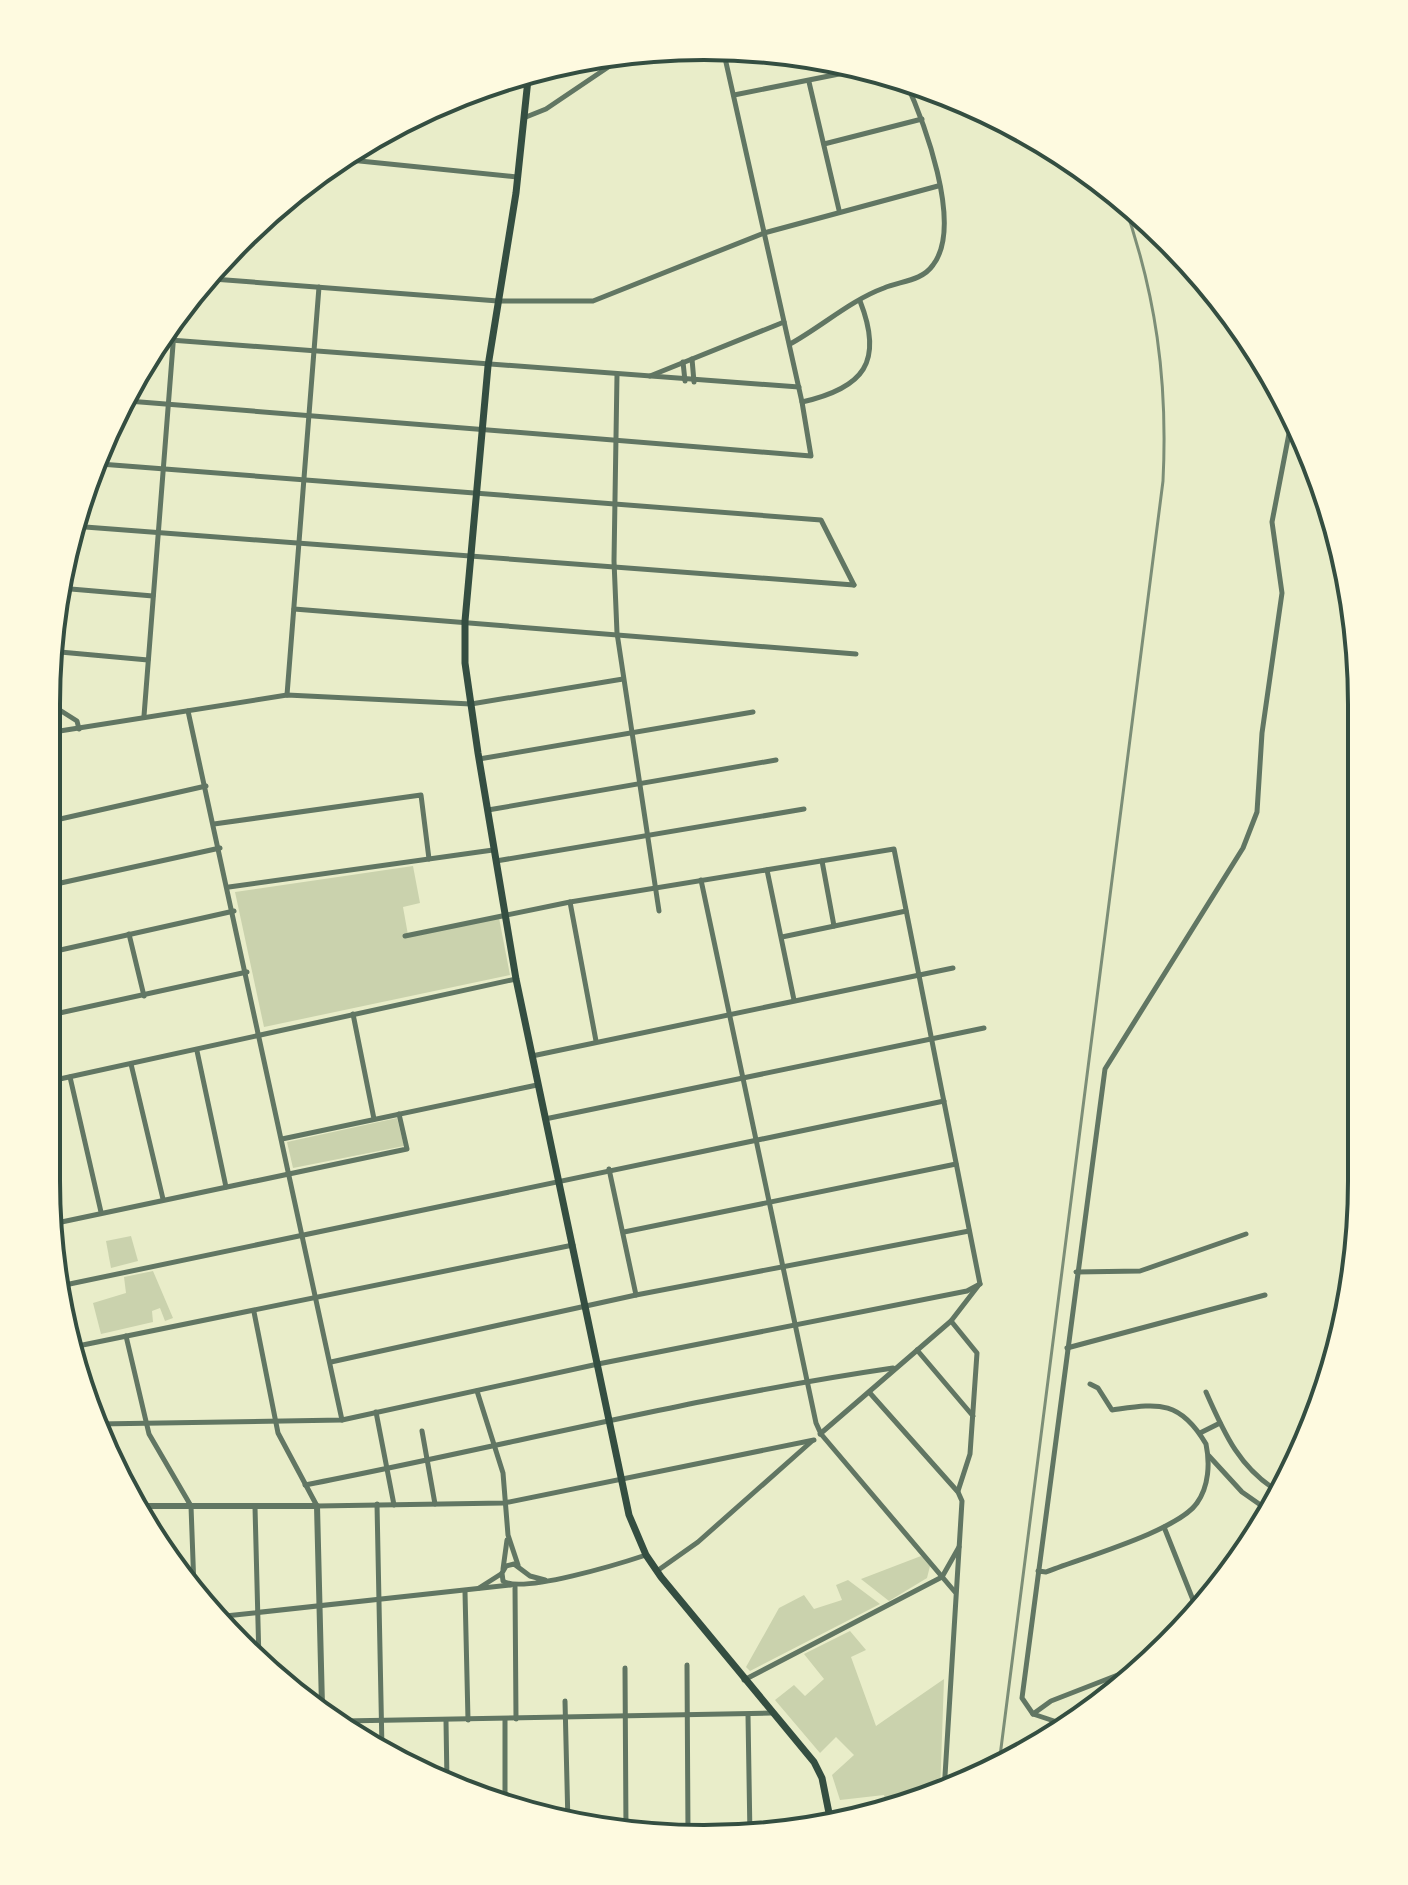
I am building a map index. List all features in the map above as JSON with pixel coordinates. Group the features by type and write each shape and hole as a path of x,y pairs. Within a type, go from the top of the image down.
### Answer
{"main road":[{"path":"528,85 518,177 488,366 465,621 471,704 504,914 537,1085 560,1179 629,1515 646,1555 657,1571 743,1680 814,1762 822,1778 827,1813"}],"street":[{"path":"135,402 811,456 790,344 726,61"},
{"path":"526,117 546,109 607,68"},
{"path":"734,95 840,75"},
{"path":"809,82 839,210"},
{"path":"790,344 882,288 920,277 932,268 943,240 938,186 922,119 911,94"},
{"path":"824,144 922,119"},
{"path":"359,161 518,177"},
{"path":"220,279 498,301 593,301 764,233 839,210 938,186"},
{"path":"287,695 319,287"},
{"path":"802,402 821,398 859,378 869,364 868,322 860,301"},
{"path":"649,377 784,322"},
{"path":"144,716 174,340 694,382 799,387"},
{"path":"692,359 694,382"},
{"path":"683,362 685,381"},
{"path":"617,375 614,504 617,633 659,911"},
{"path":"1054,1721 1033,1714 1022,1698 1105,1069 1243,848 1257,812 1262,733 1282,593 1272,522 1289,435"},
{"path":"85,527 854,585 821,520 106,465"},
{"path":"70,589 153,596"},
{"path":"294,609 856,654"},
{"path":"62,652 148,660"},
{"path":"60,731 287,695 471,704 623,679"},
{"path":"60,710 77,721 79,729"},
{"path":"188,711 229,887 342,1420"},
{"path":"479,759 753,712"},
{"path":"487,810 776,760"},
{"path":"60,819 206,786"},
{"path":"214,824 421,795 429,859"},
{"path":"495,861 804,809"},
{"path":"60,883 220,848"},
{"path":"405,936 570,902 894,849 980,1284 951,1321 893,1368 698,1542 657,1571"},
{"path":"229,887 493,850"},
{"path":"822,861 834,926"},
{"path":"767,870 794,1000"},
{"path":"701,880 821,1434 955,1592"},
{"path":"570,902 596,1041"},
{"path":"60,950 234,911"},
{"path":"782,937 906,911"},
{"path":"129,934 144,996"},
{"path":"532,1056 953,968"},
{"path":"60,1013 247,972"},
{"path":"60,1079 516,979"},
{"path":"353,1014 374,1119"},
{"path":"545,1119 984,1028"},
{"path":"197,1050 226,1187"},
{"path":"131,1064 163,1199"},
{"path":"70,1077 101,1212"},
{"path":"282,1139 537,1085"},
{"path":"69,1284 944,1101"},
{"path":"61,1222 407,1149 399,1114"},
{"path":"624,1232 956,1164"},
{"path":"609,1169 636,1295"},
{"path":"331,1362 636,1295 969,1231"},
{"path":"1076,1272 1140,1271 1246,1234"},
{"path":"81,1345 317,1300 574,1245"},
{"path":"108,1424 342,1420 598,1364 967,1291 980,1284"},
{"path":"1067,1348 1265,1295"},
{"path":"254,1312 275,1419 317,1506 322,1699"},
{"path":"951,1321 977,1353 970,1454 958,1492"},
{"path":"126,1336 149,1434 191,1506 193,1574"},
{"path":"917,1350 974,1417"},
{"path":"305,1485 809,1380 893,1368"},
{"path":"1090,1384 1098,1388 1112,1410 1156,1404 1182,1416 1200,1433 1209,1456 1242,1492 1261,1505"},
{"path":"477,1391 503,1473 508,1535 518,1565 523,1572 545,1580"},
{"path":"869,1392 958,1492 962,1501 945,1778"},
{"path":"1206,1392 1244,1464 1271,1486"},
{"path":"376,1412 394,1505"},
{"path":"1200,1433 1220,1423"},
{"path":"422,1431 435,1504"},
{"path":"148,1506 504,1503 814,1440"},
{"path":"790,1444 793,1459"},
{"path":"1038,1571 1046,1572 1164,1527 1197,1503 1207,1479 1209,1456"},
{"path":"377,1504 382,1739"},
{"path":"255,1507 259,1645"},
{"path":"1164,1527 1193,1600"},
{"path":"508,1535 503,1581 515,1585"},
{"path":"743,1680 808,1650 942,1577 960,1545"},
{"path":"230,1616 475,1591 545,1580 646,1555"},
{"path":"475,1591 510,1564 518,1565"},
{"path":"516,1719 515,1585 523,1572"},
{"path":"465,1592 468,1720"},
{"path":"687,1665 688,1825"},
{"path":"625,1668 626,1820"},
{"path":"1033,1714 1051,1701 1116,1676"},
{"path":"565,1701 568,1810"},
{"path":"354,1721 771,1713"},
{"path":"748,1715 750,1824"},
{"path":"505,1719 505,1793"},
{"path":"446,1721 447,1771"}],"green space":[{"path":"413,866 420,903 403,907 408,935 499,918 510,975 264,1027 235,892"},
{"path":"397,1118 404,1146 293,1168 287,1142"},
{"path":"131,1236 138,1261 111,1268 106,1241"},
{"path":"153,1271 173,1318 165,1321 160,1308 152,1311 153,1322 101,1334 93,1303 126,1293 124,1277"},
{"path":"921,1556 930,1566 927,1578 889,1601 861,1579"},
{"path":"848,1580 880,1604 750,1671 746,1667 779,1608 804,1595 814,1609 842,1600 836,1585"},
{"path":"850,1631 866,1650 851,1657 876,1726 944,1679 940,1780 885,1799 884,1795 840,1800 832,1775 854,1755 836,1737 820,1753 775,1700 794,1685 805,1696 824,1679 804,1654"}],"railway":[{"path":"1000,1753 1163,481 1163,408 1157,337 1130,221"}]}
